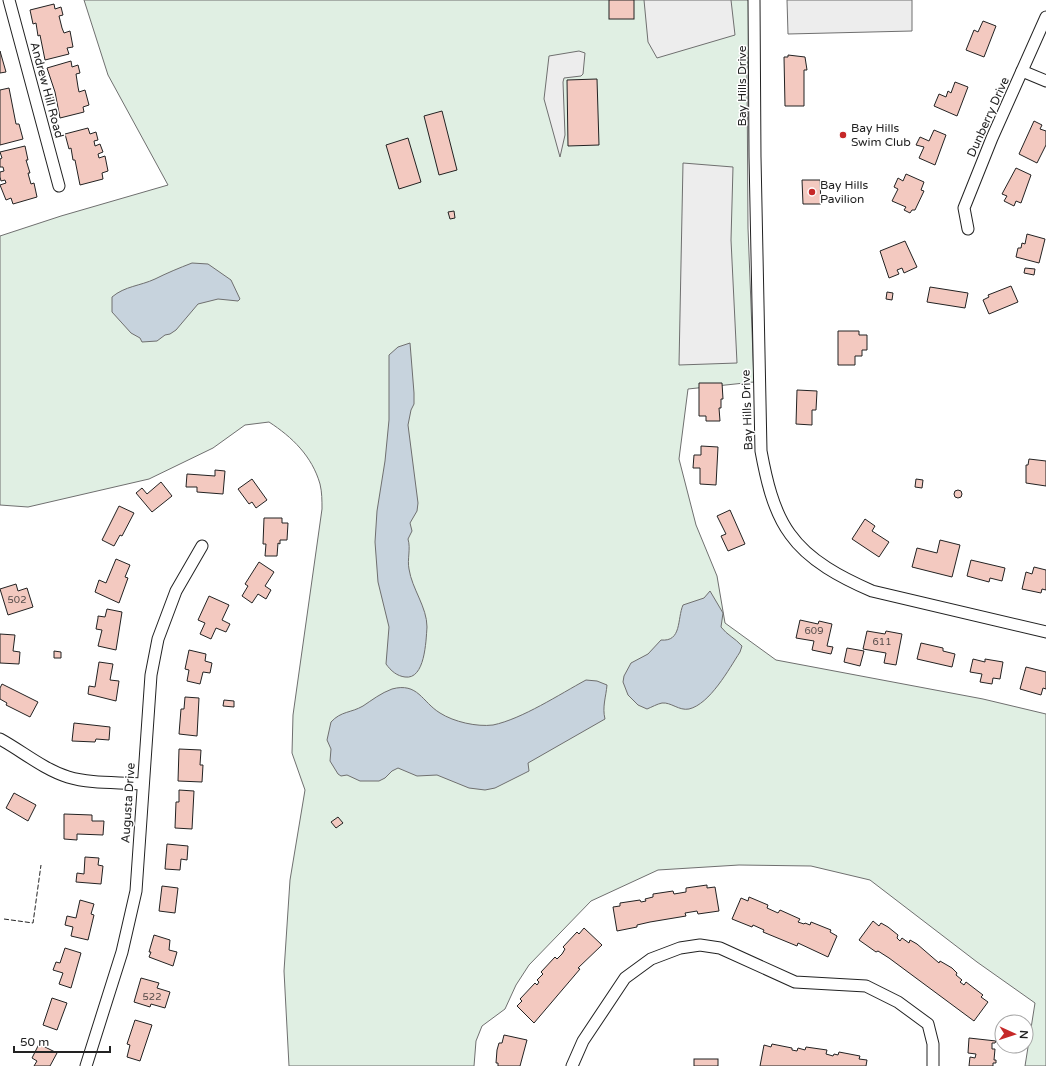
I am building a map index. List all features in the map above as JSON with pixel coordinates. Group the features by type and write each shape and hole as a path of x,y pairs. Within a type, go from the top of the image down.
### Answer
{"street":[{"name":"Andrew Hill Road","path":"9,0 59,186"},
{"name":"Bay Hills Drive","path":"754,0 755,173 761,451 767,485 778,511 790,534 805,550 846,580 872,591 1046,632"},
{"name":"Dunberry Drive","path":"968,229 964,208 1046,17"},
{"path":"1022,71 1046,81"},
{"name":"Augusta Drive","path":"86,1066 131,920 136,891 142,784 151,675 158,639 176,591 202,546"},
{"path":"0,739 36,761 67,777 84,780 142,784"},
{"path":"572,1066 583,1041 625,978 651,959 680,948 700,945 720,948 795,982 866,986 898,1002 928,1024 933,1044 933,1066"}],"green space":[{"path":"84,0 753,0 747,69 748,228 754,382 688,389 679,459 696,525 717,576 725,623 776,660 983,699 1046,714 1046,1066 1025,1066 1027,1054 1034,1054 1033,1014 1035,1003 977,962 870,880 811,866 739,865 658,870 591,901 529,965 516,985 505,1009 482,1026 476,1041 474,1066 289,1066 284,971 290,880 305,790 292,753 293,715 322,509 322,493 320,484 312,465 300,448 286,434 269,422 245,425 213,448 149,479 28,507 0,505 0,236 61,216 168,185 108,75"}],"shaded area":[{"path":"644,0 731,0 735,35 657,58 648,42"},
{"path":"787,0 912,0 912,31 788,34"},
{"path":"579,51 585,53 583,74 581,76 564,78 563,82 565,135 560,157 544,99 549,56"},
{"path":"683,163 733,167 731,240 737,363 679,365"},
{"path":"192,263 208,264 231,280 240,299 238,301 218,299 198,304 176,330 157,341 142,342 140,338 131,333 112,312 112,297 117,293"},
{"path":"410,343 414,404 411,410 408,425 418,503 417,511 410,523 412,531 408,539 409,565 413,584 425,612 427,627 425,650 420,666 417,672 412,676 405,677 394,673 386,664 389,627 378,582 375,542 377,511 385,461 389,420 389,355 398,347"},
{"path":"710,591 723,613 721,627 742,646 740,652 718,685 697,706 689,709 682,709 669,704 660,703 647,709 638,705 628,695 623,682 624,676 631,663 648,654 661,640 668,640 672,637 678,628 683,605 704,598"},
{"path":"586,680 597,681 607,685 604,706 605,719 528,763 529,771 495,788 485,790 469,788 437,775 417,776 398,768 379,781 360,781 347,775 341,776 338,774 330,761 331,749 327,740 331,722 342,714 363,706 392,689 408,688 414,691 434,709 452,719 473,724 493,725 504,722 541,706"}],"building":[{"path":"609,0 634,0 634,19 609,19"},
{"path":"54,4 55,9 61,7 63,15 59,16 62,28 64,33 70,31 73,47 67,48 69,54 45,60 40,35 38,36 36,23 33,24 30,10"},
{"path":"983,21 996,26 984,57 966,50 974,30 978,32"},
{"path":"0,51 6,72 0,73"},
{"path":"788,55 805,57 807,70 804,70 804,106 785,106 784,57 788,57"},
{"path":"71,61 72,67 78,65 80,73 76,74 79,92 85,90 89,105 83,107 84,112 60,118 55,92 47,68"},
{"path":"597,79 599,145 568,146 567,80"},
{"path":"955,82 968,87 957,116 934,106 939,94 946,97 948,91 951,93"},
{"path":"9,88 16,124 19,124 23,139 0,145 0,90"},
{"path":"442,111 457,170 439,175 424,116"},
{"path":"1034,121 1042,125 1040,129 1046,131 1046,145 1037,163 1019,154"},
{"path":"88,128 90,134 96,132 98,140 94,141 95,146 100,144 103,152 98,154 99,158 105,156 108,171 102,173 103,179 80,185 75,160 73,160 71,148 69,149 65,134"},
{"path":"934,130 946,135 935,165 919,158 924,147 916,145 920,137 929,141"},
{"path":"408,138 421,182 399,189 386,145"},
{"path":"25,146 28,160 26,160 30,173 28,173 31,184 34,183 37,197 13,204 11,198 6,200 0,185 6,183 5,180 1,181 0,177 0,172 4,171 3,167 0,167 0,159 2,158 0,152"},
{"path":"1016,168 1031,175 1021,203 1016,201 1014,206 1004,201 1007,196 1002,194"},
{"path":"906,174 924,182 921,190 924,191 915,210 912,210 910,213 904,210 906,207 892,201 898,189 894,187 898,178 903,181"},
{"name":"Bay Hills Pavilion","path":"802,180 820,180 821,204 803,204"},
{"path":"454,211 455,218 450,219 448,212"},
{"path":"1027,234 1045,239 1039,263 1016,257 1018,248 1021,248 1022,243 1025,244"},
{"path":"905,241 917,267 904,273 902,268 897,270 899,274 889,278 880,251"},
{"path":"1025,268 1035,269 1034,275 1024,273"},
{"path":"1011,286 1018,302 989,314 983,300 989,297 988,295"},
{"path":"930,287 968,293 965,308 927,302"},
{"path":"887,292 893,293 892,300 886,299"},
{"path":"838,331 859,331 859,335 867,335 867,350 862,350 862,356 855,356 855,365 838,365"},
{"path":"699,383 722,383 723,399 721,399 721,408 719,408 720,421 706,421 706,416 699,416"},
{"path":"797,390 817,391 816,410 812,410 812,425 796,424"},
{"path":"701,446 718,447 716,485 700,484 700,468 693,468 694,455 701,455"},
{"path":"1029,459 1046,461 1046,486 1026,483 1026,465 1028,465"},
{"path":"215,470 225,471 223,494 197,492 197,487 186,487 187,474 215,476"},
{"path":"252,479 267,500 256,508 252,502 249,504 238,489"},
{"path":"916,479 923,480 922,488 915,487"},
{"path":"161,482 172,496 152,512 136,493 142,488 147,494"},
{"path":"956,490 960,490 962,494 960,498 956,498 954,496 954,492"},
{"path":"119,506 134,513 122,536 120,535 114,546 102,540"},
{"path":"730,510 745,544 728,551 721,536 726,534 717,516"},
{"path":"264,518 282,518 282,523 288,523 287,540 280,540 280,544 278,543 277,556 265,556 266,544 263,544"},
{"path":"865,519 875,526 872,531 889,542 879,557 852,539"},
{"path":"940,540 960,545 952,577 912,567 917,548 937,553"},
{"path":"116,559 130,565 125,577 128,578 119,603 95,592 99,580 106,583"},
{"path":"971,560 1005,568 1002,581 990,578 989,582 967,576"},
{"path":"259,562 274,572 265,586 271,590 266,599 258,594 252,603 242,596 248,586 245,584"},
{"path":"1034,567 1046,570 1046,590 1042,589 1041,593 1022,589 1026,572 1032,574"},
{"path":"16,584 18,591 27,588 33,607 8,615 0,589"},
{"path":"209,596 229,605 222,620 230,624 226,632 216,628 211,639 200,634 205,623 198,620"},
{"path":"107,609 122,612 116,650 98,646 102,630 96,629 98,616 105,617"},
{"path":"800,620 818,624 819,621 832,624 827,646 833,647 831,654 812,650 814,641 796,638"},
{"path":"867,631 885,634 886,631 902,634 896,665 884,663 886,653 863,649"},
{"path":"0,634 15,635 13,651 20,652 19,664 0,663"},
{"path":"921,643 943,648 943,651 955,654 952,667 917,659"},
{"path":"847,648 864,651 860,666 844,662"},
{"path":"189,650 206,654 205,661 212,663 210,673 203,672 200,684 187,681 189,670 185,669"},
{"path":"54,651 61,652 61,658 54,658"},
{"path":"973,659 985,662 985,659 1003,662 1000,679 993,678 992,684 980,682 982,674 970,672"},
{"path":"99,662 113,664 110,680 119,681 116,701 88,694 89,686 95,687"},
{"path":"1026,667 1046,672 1046,689 1043,688 1041,695 1020,689"},
{"path":"2,684 38,702 30,717 6,705 7,703 0,699 0,688"},
{"path":"185,697 199,698 197,736 179,734 181,709 184,709"},
{"path":"224,700 234,701 234,707 223,706"},
{"path":"74,723 110,727 109,740 96,739 95,742 72,741"},
{"path":"179,749 201,750 200,765 203,765 202,782 178,781"},
{"path":"179,790 194,791 192,829 175,828 176,802 179,802"},
{"path":"14,793 36,805 28,821 6,808"},
{"path":"64,814 92,815 92,821 104,821 103,835 77,834 77,840 64,839"},
{"path":"338,817 343,823 336,828 331,822"},
{"path":"167,844 188,846 187,860 181,859 180,870 165,869"},
{"path":"85,857 99,858 98,865 103,866 101,884 76,882 77,873 84,874"},
{"path":"707,885 707,888 715,887 719,911 698,914 697,911 685,913 686,916 650,922 637,925 637,927 617,931 613,907 620,906 620,903 640,900 641,902 646,901 645,899 653,897 653,894 673,891 674,894 686,892 686,888"},
{"path":"162,886 178,888 175,913 159,911"},
{"path":"749,897 768,905 767,908 778,913 780,910 800,919 798,922 810,925 811,922 831,930 830,932 837,936 828,957 798,943 797,946 763,932 764,930 753,925 752,927 732,919 741,898 748,901"},
{"path":"80,900 94,904 91,914 94,915 88,940 71,936 73,927 65,925 67,916 76,918"},
{"path":"873,921 879,926 881,923 888,927 898,935 897,938 900,941 902,938 909,943 910,940 917,944 939,963 940,961 952,968 957,973 956,975 962,980 960,982 964,985 966,982 983,995 981,997 988,1002 974,1021 889,958 878,951 876,952 859,940"},
{"path":"584,928 602,945 578,968 580,969 534,1023 517,1006 522,1001 520,999 535,983 537,985 539,982 537,980 543,974 541,972 555,957 557,959 562,954 565,949 563,947 577,932 579,934"},
{"path":"154,935 170,940 169,950 177,952 173,966 149,957"},
{"path":"65,948 81,953 71,988 59,984 63,973 53,970 56,962 60,963"},
{"path":"141,978 159,983 157,988 170,992 165,1008 151,1004 150,1007 134,1002"},
{"path":"52,998 67,1003 57,1030 43,1025"},
{"path":"135,1020 152,1025 140,1061 127,1057 130,1045 127,1044"},
{"path":"504,1035 527,1040 520,1066 498,1066 498,1063 496,1063 499,1043 502,1043"},
{"path":"969,1038 994,1041 994,1043 992,1043 992,1049 994,1049 994,1060 996,1060 996,1063 993,1063 993,1066 969,1066 970,1057 975,1058 976,1054 968,1053"},
{"path":"39,1044 57,1053 50,1066 34,1066 37,1061 32,1058"},
{"path":"772,1044 792,1048 792,1050 797,1051 798,1048 805,1050 806,1047 827,1050 826,1054 833,1056 834,1054 838,1055 839,1052 860,1056 859,1059 867,1060 866,1066 760,1066 764,1045 771,1047"},
{"path":"694,1059 718,1059 718,1066 694,1066"}],"fence":[{"path":"4,919 33,923 41,865"}],"place":[{"name":"Bay Hills Swim Club","path":"843,135"},
{"name":"Bay Hills Pavilion","path":"812,192"}]}
